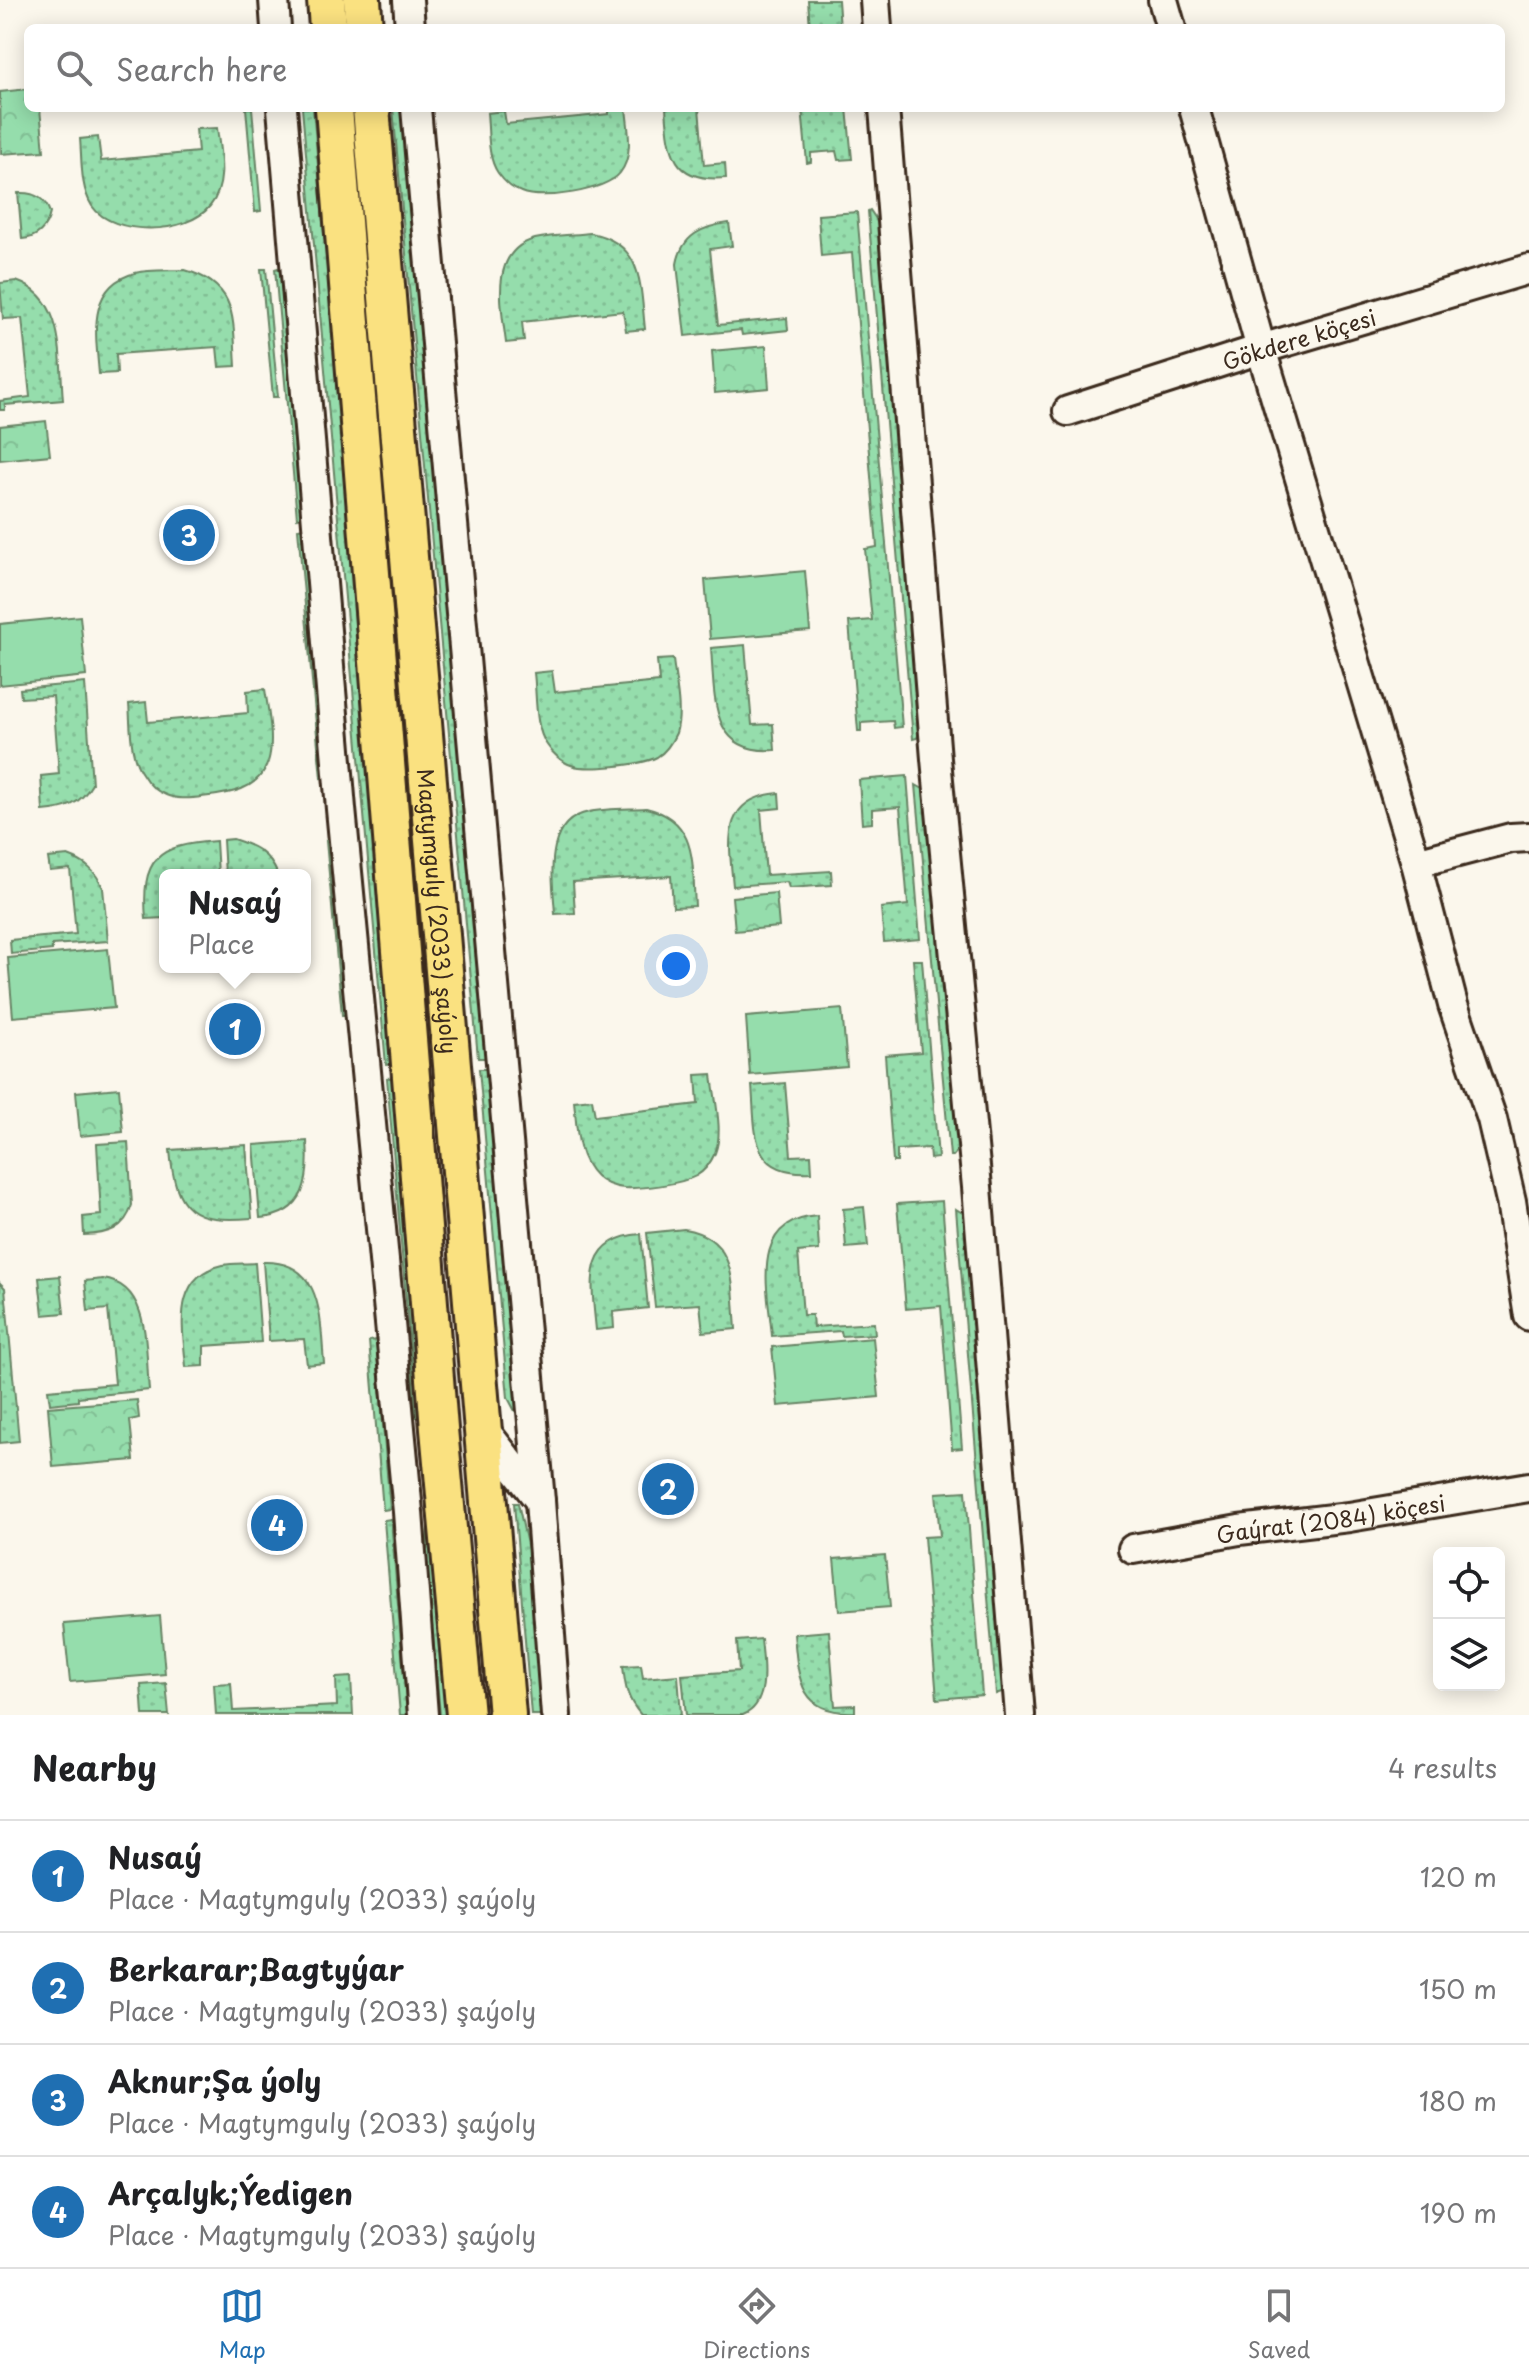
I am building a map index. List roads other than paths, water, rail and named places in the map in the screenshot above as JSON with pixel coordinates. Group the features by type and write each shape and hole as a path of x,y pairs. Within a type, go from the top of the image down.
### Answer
{"main road":[{"path":"326,0 328,24"},
{"path":"362,0 364,24"},
{"name":"Magtymguly (2033) şaýoly","path":"334,112 439,1429 465,1715"},
{"name":"Magtymguly (2033) şaýoly","path":"371,112 507,1715"}],"street":[{"path":"274,0 276,24"},
{"path":"408,0 410,24"},
{"path":"875,0 877,24"},
{"path":"1163,0 1170,24"},
{"path":"282,112 341,809 408,1512 423,1715"},
{"path":"416,112 540,1501 556,1715"},
{"path":"884,112 936,759 977,1187 1020,1715"},
{"path":"1195,112 1261,349 1416,863 1453,1005 1492,1119 1511,1201 1529,1316"},
{"name":"Gökdere köçesi","path":"1068,411 1261,349 1529,269"},
{"path":"1416,863 1511,838 1529,837"},
{"path":"482,1427 540,1501"},
{"path":"408,1512 439,1429"},
{"name":"Gaýrat (2084) köçesi","path":"1133,1549 1529,1487"}],"place":[{"name":"Aknur;Şa ýoly","path":"189,535"},
{"name":"Nusaý","path":"235,1029"},
{"name":"Berkarar;Bagtyýar","path":"668,1489"},
{"name":"Arçalyk;Ýedigen","path":"277,1525"}]}
